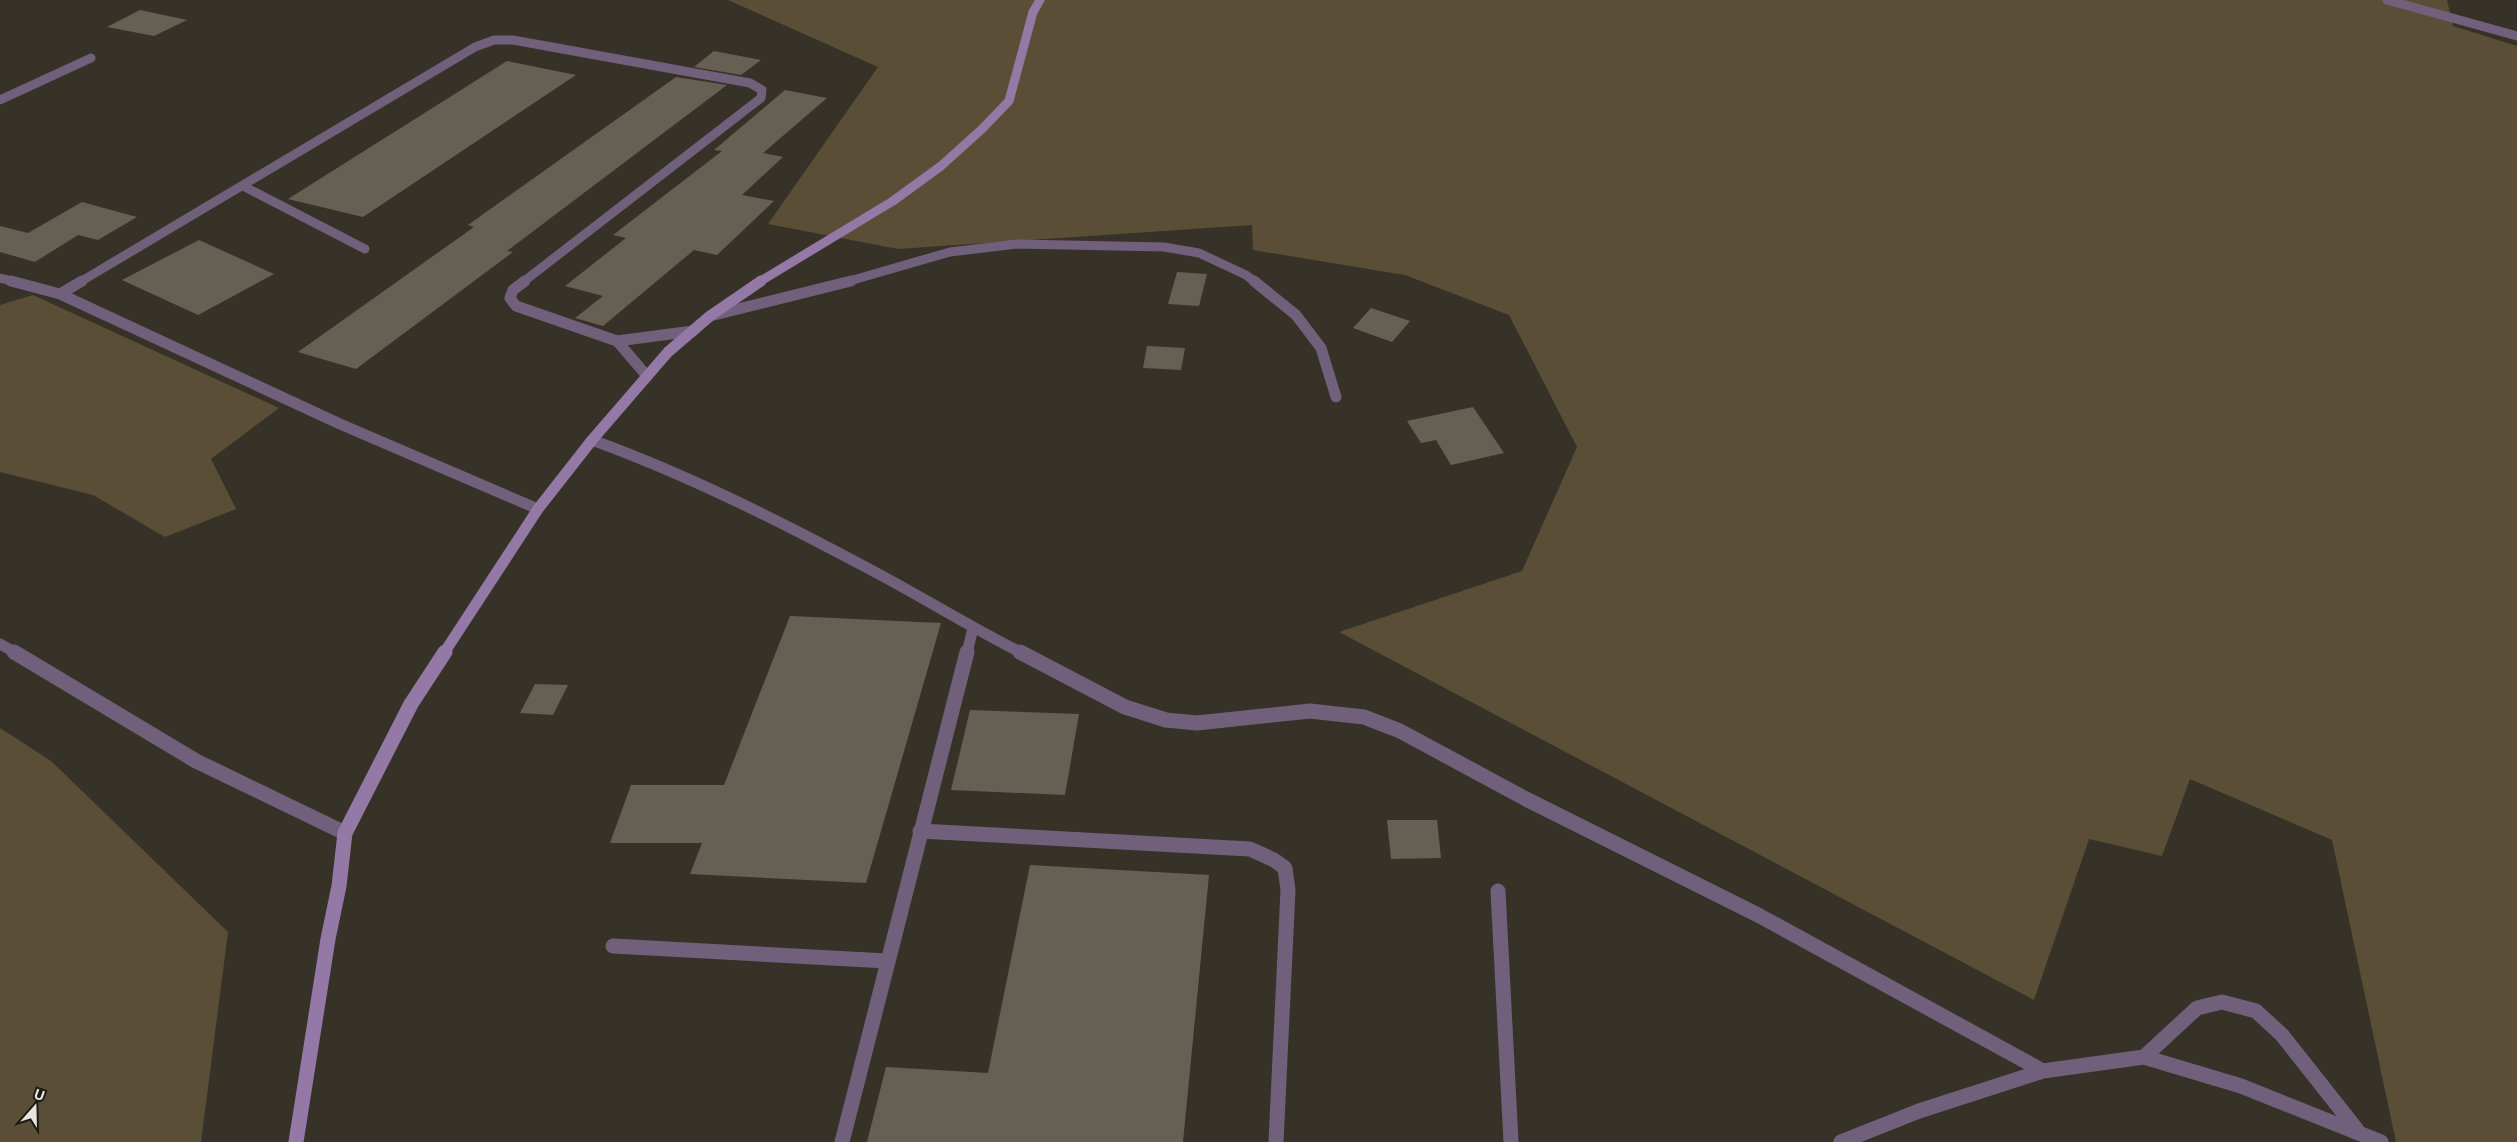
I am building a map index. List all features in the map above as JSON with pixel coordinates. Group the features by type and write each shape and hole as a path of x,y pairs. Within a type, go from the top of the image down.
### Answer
{"main road":[{"path":"296,1142 328,940 339,886 345,833 410,704 538,509 592,440 668,352 710,316 774,272 893,201 941,166 982,130 1008,101 1033,12 1040,0"}],"lane":[{"path":"2387,0 2517,36"},
{"path":"60,294 475,48 494,40 513,40 750,83 762,90 761,98 513,290 510,298 516,306 616,341 693,331"},
{"path":"0,100 91,58"},
{"path":"244,186 365,249"},
{"path":"710,316 837,285 950,252 1017,244 1164,247 1199,253 1246,275 1296,315 1321,348 1336,397"},
{"path":"0,278 60,294 340,424 538,509"},
{"path":"616,341 647,376"},
{"path":"592,440 639,457 747,505 888,578 973,628 1126,707 1166,720 1197,723 1310,711 1364,717 1400,731 1526,799 1760,916 2043,1071"},
{"path":"842,1142 973,628"},
{"path":"0,644 196,761 345,833"},
{"path":"920,831 1250,849 1274,860 1285,868 1288,890 1276,1142"},
{"path":"1498,891 1511,1142"},
{"path":"613,946 887,960"},
{"path":"2144,1057 2197,1008 2222,1002 2256,1011 2282,1035 2358,1132"},
{"path":"1841,1142 1919,1111 2043,1071 2144,1057 2241,1086 2381,1142"}],"shaded area":[{"path":"728,0 2447,0 2453,26 2517,46 2517,1142 2396,1142 2332,840 2190,779 2162,856 2089,839 2034,1000 1339,632 1522,571 1577,447 1509,315 1405,275 1253,250 1252,225 898,249 768,224 878,67"},
{"path":"33,295 279,408 211,459 236,509 165,537 93,495 0,472 0,305"},
{"path":"0,728 51,761 228,932 201,1142 0,1142"}],"building":[{"path":"140,10 187,20 154,36 107,27"},
{"path":"714,51 761,60 741,75 694,67"},
{"path":"507,61 576,75 363,217 288,199"},
{"path":"676,77 727,85 507,251 513,252 356,369 298,352 474,227 468,225"},
{"path":"785,90 827,98 763,153 783,157 742,195 774,201 717,255 694,250 603,326 575,318 603,296 565,286 626,238 613,235 722,151 714,150"},
{"path":"82,202 137,217 98,240 78,235 35,262 0,252 0,226 28,233"},
{"path":"199,240 274,274 198,315 122,280"},
{"path":"1177,272 1207,274 1199,306 1168,304"},
{"path":"1371,308 1410,321 1392,342 1353,328"},
{"path":"1147,346 1185,348 1181,370 1143,368"},
{"path":"1473,407 1504,453 1451,465 1436,440 1421,443 1407,421"},
{"path":"790,616 941,623 866,883 690,874 702,843 610,843 631,785 724,785"},
{"path":"535,684 568,685 553,715 520,713"},
{"path":"970,710 1079,714 1065,795 951,790"},
{"path":"1387,820 1437,820 1441,858 1391,859"},
{"path":"1030,865 1209,875 1183,1142 867,1142 886,1067 988,1073"}]}
